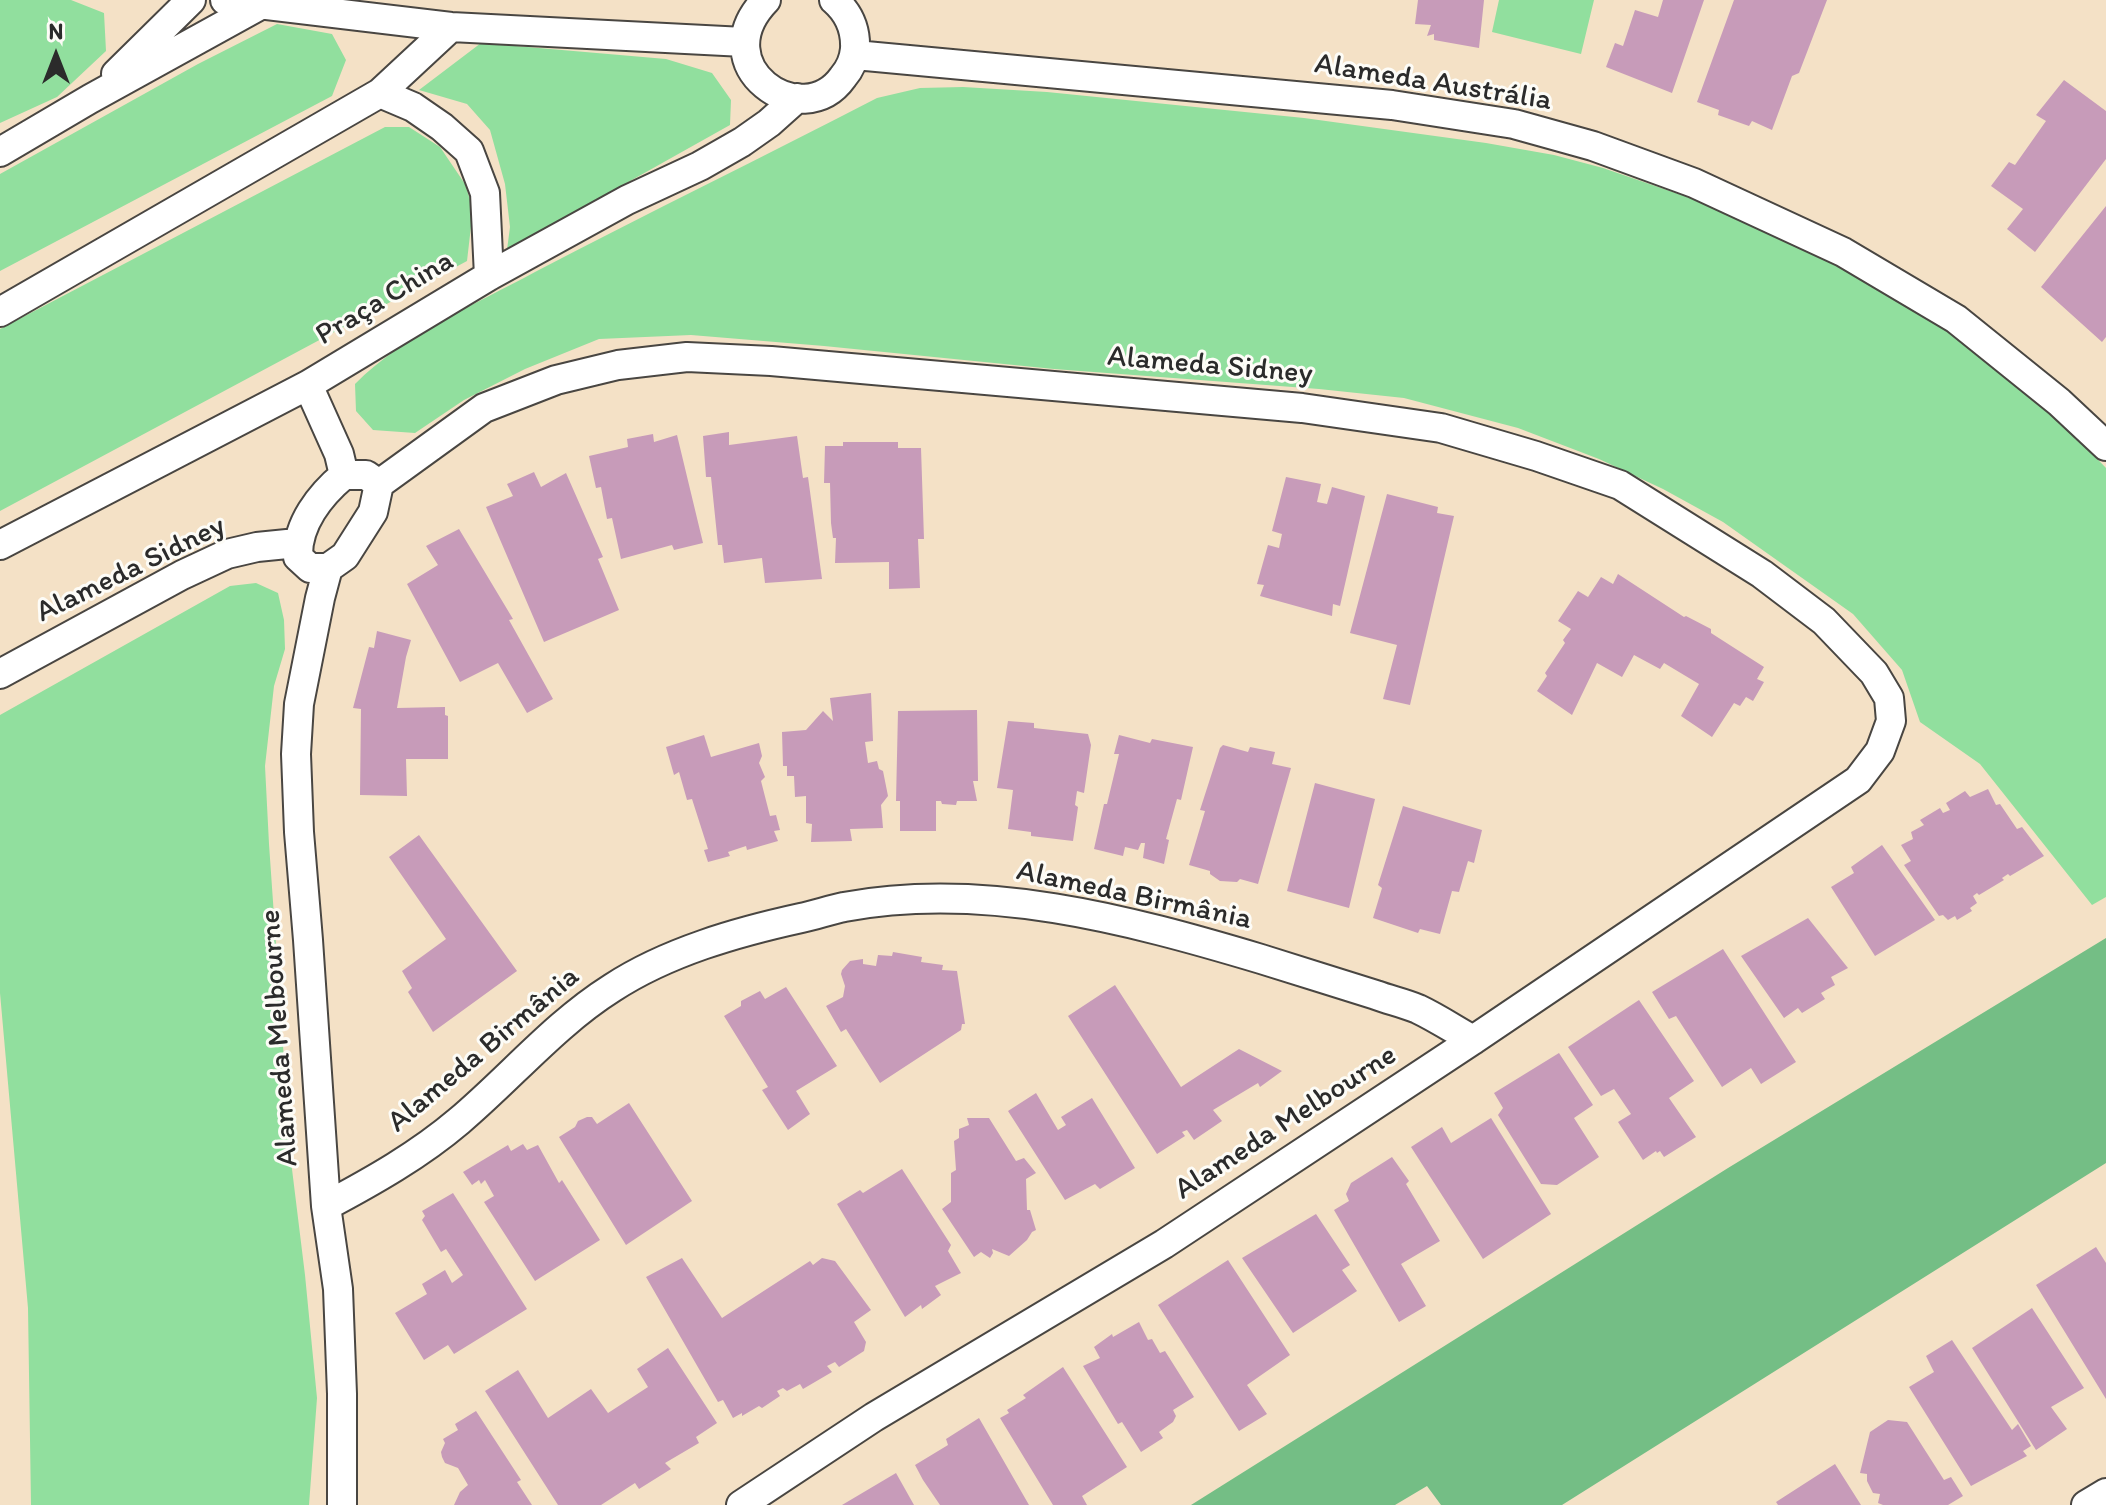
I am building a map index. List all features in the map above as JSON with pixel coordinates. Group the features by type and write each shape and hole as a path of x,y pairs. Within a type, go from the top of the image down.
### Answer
{"street":[{"path":"90,99 191,0"},
{"path":"225,0 451,27 744,42"},
{"path":"766,0 747,26 744,42 746,56 759,81 783,96 797,98 827,92 840,82 855,55 856,38 852,22 843,7 834,0"},
{"path":"0,152 264,3"},
{"path":"0,312 380,93 451,27"},
{"name":"Alameda Austrália","path":"855,55 1392,105 1514,124 1593,146 1694,183 1843,252 1956,319 2059,402 2106,446"},
{"path":"380,93 413,107 469,151 485,193 489,276"},
{"name":"Praça China","path":"0,545 308,385 489,276 627,200 700,166 742,142 797,98"},
{"name":"Alameda Sidney","path":"379,484 484,408 556,380 618,365 687,357 771,361 1302,408 1441,428 1620,485 1762,574 1824,621 1874,673 1889,698 1891,721 1880,751 1858,780"},
{"path":"308,385 339,454 344,475"},
{"path":"344,475 366,475 379,484 373,512 345,556 328,568 310,568 298,557 297,543 307,519 328,488 344,475"},
{"name":"Alameda Sidney","path":"0,674 182,575 227,554 297,543"},
{"name":"Alameda Melbourne","path":"328,568 299,704 296,754 326,1206 338,1289 342,1505"},
{"name":"Alameda Melbourne","path":"741,1505 874,1417 1164,1244 1858,780"},
{"name":"Alameda Birmânia","path":"326,1206 394,1169 458,1122 569,1020 612,987 669,958 721,938 844,907 929,899 983,900 1053,907 1155,930 1339,983 1418,1009 1473,1040"},
{"path":"2086,1505 2106,1493"}],"green space":[{"path":"0,0 71,0 104,13 106,51 57,97 0,123"},
{"path":"1499,0 1594,0 1581,54 1492,32"},
{"path":"277,24 332,34 346,60 332,96 0,271 0,174 198,64"},
{"path":"481,43 666,59 712,73 731,100 730,125 507,250 510,227 505,184 490,130 467,104 419,90"},
{"path":"920,88 1047,92 1304,118 1554,155 1603,168 1728,211 1819,252 1915,308 1979,353 2079,440 2106,468 2106,897 2092,905 1980,764 1920,722 1902,670 1853,614 1723,522 1599,459 1518,428 1404,398 691,335 599,339 525,369 464,400 415,433 373,430 356,411 355,384 396,350 464,309 877,98"},
{"path":"385,127 409,127 440,147 465,184 473,209 467,261 0,511 0,329"},
{"path":"256,583 278,593 284,620 285,649 274,686 265,766 291,1161 317,1398 309,1505 31,1505 28,1308 0,993 0,715 230,586"},
{"path":"2106,938 2106,1163 1562,1505 1441,1505 1427,1486 1395,1505 1191,1505 1728,1168"}],"building":[{"path":"1418,0 1484,0 1479,48 1434,40 1434,34 1427,36 1431,25 1415,24"},
{"path":"1663,0 1704,0 1672,93 1606,67 1615,43 1623,46 1635,10 1658,17"},
{"path":"1734,0 1827,0 1799,73 1792,76 1772,130 1752,121 1749,126 1718,115 1719,110 1697,102"},
{"path":"2064,80 2106,111 2106,159 2035,252 2007,229 2023,209 1991,186 2009,162 2015,165 2046,121 2036,115"},
{"path":"2106,206 2106,337 2102,342 2041,287"},
{"path":"729,432 729,445 797,436 803,478 808,477 822,579 765,583 762,558 724,563 722,545 718,545 711,477 706,477 703,436"},
{"path":"653,434 654,442 677,435 703,543 674,550 672,545 621,559 612,518 607,519 601,487 596,488 589,456 628,447 627,439"},
{"path":"843,442 898,442 898,448 921,448 924,539 918,539 920,588 889,589 889,562 835,563 836,538 833,538 831,523 830,483 824,483 825,446 843,446"},
{"path":"534,472 541,487 566,473 603,557 598,559 619,610 544,642 486,507 513,496 507,484"},
{"path":"1286,477 1321,484 1317,502 1327,504 1332,487 1365,496 1340,606 1333,604 1332,616 1260,596 1264,585 1257,584 1268,545 1279,548 1282,534 1272,531"},
{"path":"1387,494 1438,507 1437,513 1454,516 1410,705 1383,699 1397,645 1350,633"},
{"path":"459,529 513,619 509,620 553,699 527,713 498,663 460,682 407,584 438,565 426,546"},
{"path":"1618,574 1684,617 1711,629 1711,633 1764,667 1757,679 1764,682 1753,701 1746,697 1740,706 1734,703 1712,737 1681,716 1699,684 1664,663 1660,669 1634,655 1622,677 1597,663 1572,715 1537,691 1571,629 1558,621 1578,591 1588,597 1601,577 1613,584"},
{"path":"377,631 411,640 397,708 445,707 445,715 448,716 448,759 406,759 407,796 360,795 361,709 353,708 369,647 374,648"},
{"path":"871,693 873,741 865,742 868,763 877,761 879,769 883,771 888,796 881,805 883,828 850,829 852,841 811,842 812,824 806,823 806,796 795,797 794,776 787,776 787,766 783,766 782,732 806,730 823,711 833,721 830,698"},
{"path":"977,710 978,781 973,781 977,801 957,801 956,805 936,801 936,831 900,831 900,801 896,801 898,711"},
{"path":"1008,721 1034,723 1034,728 1088,734 1091,745 1084,793 1077,791 1073,841 1031,836 1031,832 1008,829 1013,790 997,788"},
{"path":"704,735 711,757 759,743 762,756 759,763 765,777 761,781 770,816 776,815 780,830 774,831 778,841 747,850 746,846 728,852 730,856 708,862 704,850 708,849 692,799 687,800 679,772 674,775 666,747"},
{"path":"1119,735 1150,743 1152,739 1193,747 1181,800 1177,799 1166,839 1169,840 1164,864 1143,858 1145,843 1141,843 1138,850 1125,847 1123,856 1094,849 1119,754 1114,754"},
{"path":"1223,745 1248,752 1250,747 1275,752 1272,764 1291,768 1258,884 1240,879 1237,882 1220,881 1210,871 1189,865 1205,811 1200,810"},
{"path":"1315,783 1375,799 1349,908 1287,891"},
{"path":"1988,789 1996,805 2000,804 2017,829 2022,827 2044,856 2010,876 2008,874 2002,878 2004,880 1979,895 1977,893 1973,896 1977,903 1970,908 1972,911 1957,920 1955,916 1948,920 1943,915 1939,916 1904,865 1911,861 1901,845 1913,839 1911,832 1924,825 1920,820 1940,808 1943,813 1950,810 1946,803 1965,791 1970,797"},
{"path":"1403,806 1482,830 1474,863 1468,861 1459,892 1452,891 1440,934 1420,929 1418,933 1373,918 1382,888 1378,885"},
{"path":"419,835 517,971 433,1032 408,992 412,988 402,971 446,939 389,857"},
{"path":"1882,845 1935,920 1875,956 1831,887 1854,873 1851,867"},
{"path":"1808,918 1848,968 1831,977 1835,985 1821,993 1825,999 1802,1013 1798,1008 1784,1018 1741,956"},
{"path":"1723,949 1796,1062 1761,1084 1751,1068 1722,1087 1676,1016 1669,1019 1652,992"},
{"path":"893,952 922,957 921,962 943,965 942,970 957,971 965,1024 962,1024 961,1030 880,1083 846,1029 841,1032 826,1006 843,997 845,986 841,974 850,961 863,959 863,964 876,966 878,955 892,956"},
{"path":"1115,985 1181,1087 1239,1049 1282,1071 1260,1087 1258,1083 1213,1110 1222,1121 1194,1140 1187,1130 1182,1132 1185,1136 1157,1154 1068,1016"},
{"path":"786,987 837,1066 796,1091 810,1114 788,1130 762,1090 768,1087 724,1016 741,1006 741,1001 760,991 765,999"},
{"path":"1639,1000 1694,1081 1669,1098 1696,1137 1664,1157 1656,1151 1643,1160 1618,1122 1631,1114 1614,1089 1601,1096 1568,1047"},
{"path":"1559,1053 1593,1105 1574,1118 1599,1157 1557,1185 1541,1184 1498,1115 1503,1108 1494,1093"},
{"path":"1036,1093 1058,1130 1066,1125 1061,1117 1092,1098 1135,1168 1100,1189 1095,1184 1065,1200 1008,1111"},
{"path":"629,1103 692,1201 626,1245 559,1137 575,1127 578,1121 592,1117 597,1124"},
{"path":"967,1118 989,1118 1016,1161 1024,1158 1036,1173 1026,1179 1027,1210 1030,1210 1036,1230 1009,1256 992,1249 990,1258 981,1252 974,1257 942,1209 951,1202 951,1173 956,1170 954,1141 959,1138 959,1129 969,1125"},
{"path":"1491,1118 1551,1214 1483,1259 1411,1147 1442,1127 1451,1143"},
{"path":"523,1144 527,1150 538,1145 559,1183 562,1180 600,1240 535,1281 484,1202 494,1196 485,1180 472,1185 463,1172 508,1145 511,1151"},
{"path":"1392,1157 1409,1181 1406,1184 1440,1241 1401,1264 1426,1306 1399,1322 1334,1210 1349,1201 1346,1194 1351,1183"},
{"path":"902,1169 951,1245 948,1251 961,1273 935,1286 941,1295 905,1317 837,1204 860,1190 863,1193"},
{"path":"453,1193 527,1309 454,1354 448,1345 424,1360 395,1313 427,1294 422,1284 445,1270 452,1283 463,1275 446,1249 441,1252 422,1220 425,1216 422,1211"},
{"path":"1316,1214 1350,1265 1342,1270 1357,1291 1293,1333 1242,1258"},
{"path":"2096,1247 2106,1263 2106,1399 2036,1285"},
{"path":"682,1258 722,1318 810,1261 813,1265 822,1258 835,1261 871,1310 854,1322 866,1342 864,1351 839,1367 835,1362 827,1366 832,1372 803,1389 800,1384 787,1391 783,1388 777,1391 780,1396 762,1408 759,1406 733,1418 723,1400 718,1402 646,1277"},
{"path":"1228,1260 1290,1355 1247,1385 1267,1414 1239,1431 1158,1305"},
{"path":"2032,1308 2084,1388 2051,1407 2067,1429 2036,1450 1972,1348"},
{"path":"1139,1322 1148,1340 1152,1339 1160,1353 1165,1351 1194,1397 1173,1410 1176,1416 1173,1422 1159,1432 1163,1438 1141,1452 1122,1422 1118,1424 1083,1366 1100,1358 1094,1347 1112,1334 1113,1337"},
{"path":"1952,1340 2012,1430 2018,1424 2031,1446 2023,1451 2027,1456 1971,1486 1909,1387 1934,1372 1926,1356"},
{"path":"668,1348 717,1423 696,1437 699,1443 665,1463 671,1469 639,1489 635,1483 601,1505 558,1505 485,1391 518,1370 548,1418 591,1389 608,1413 648,1387 637,1369"},
{"path":"1063,1367 1127,1467 1082,1496 1087,1505 1053,1505 1000,1418 1026,1398 1023,1395"},
{"path":"476,1411 521,1480 517,1482 532,1505 454,1505 460,1492 468,1485 458,1468 445,1463 441,1452 445,1443 443,1439 458,1430 455,1424"},
{"path":"979,1418 1029,1505 940,1505 923,1480 915,1465 948,1445 946,1439"},
{"path":"1888,1420 1907,1422 1944,1480 1951,1477 1963,1496 1948,1505 1878,1503 1880,1494 1873,1493 1867,1474 1860,1473 1870,1432"},
{"path":"1835,1464 1861,1505 1778,1505 1776,1502"},
{"path":"896,1473 914,1505 842,1505"}]}
